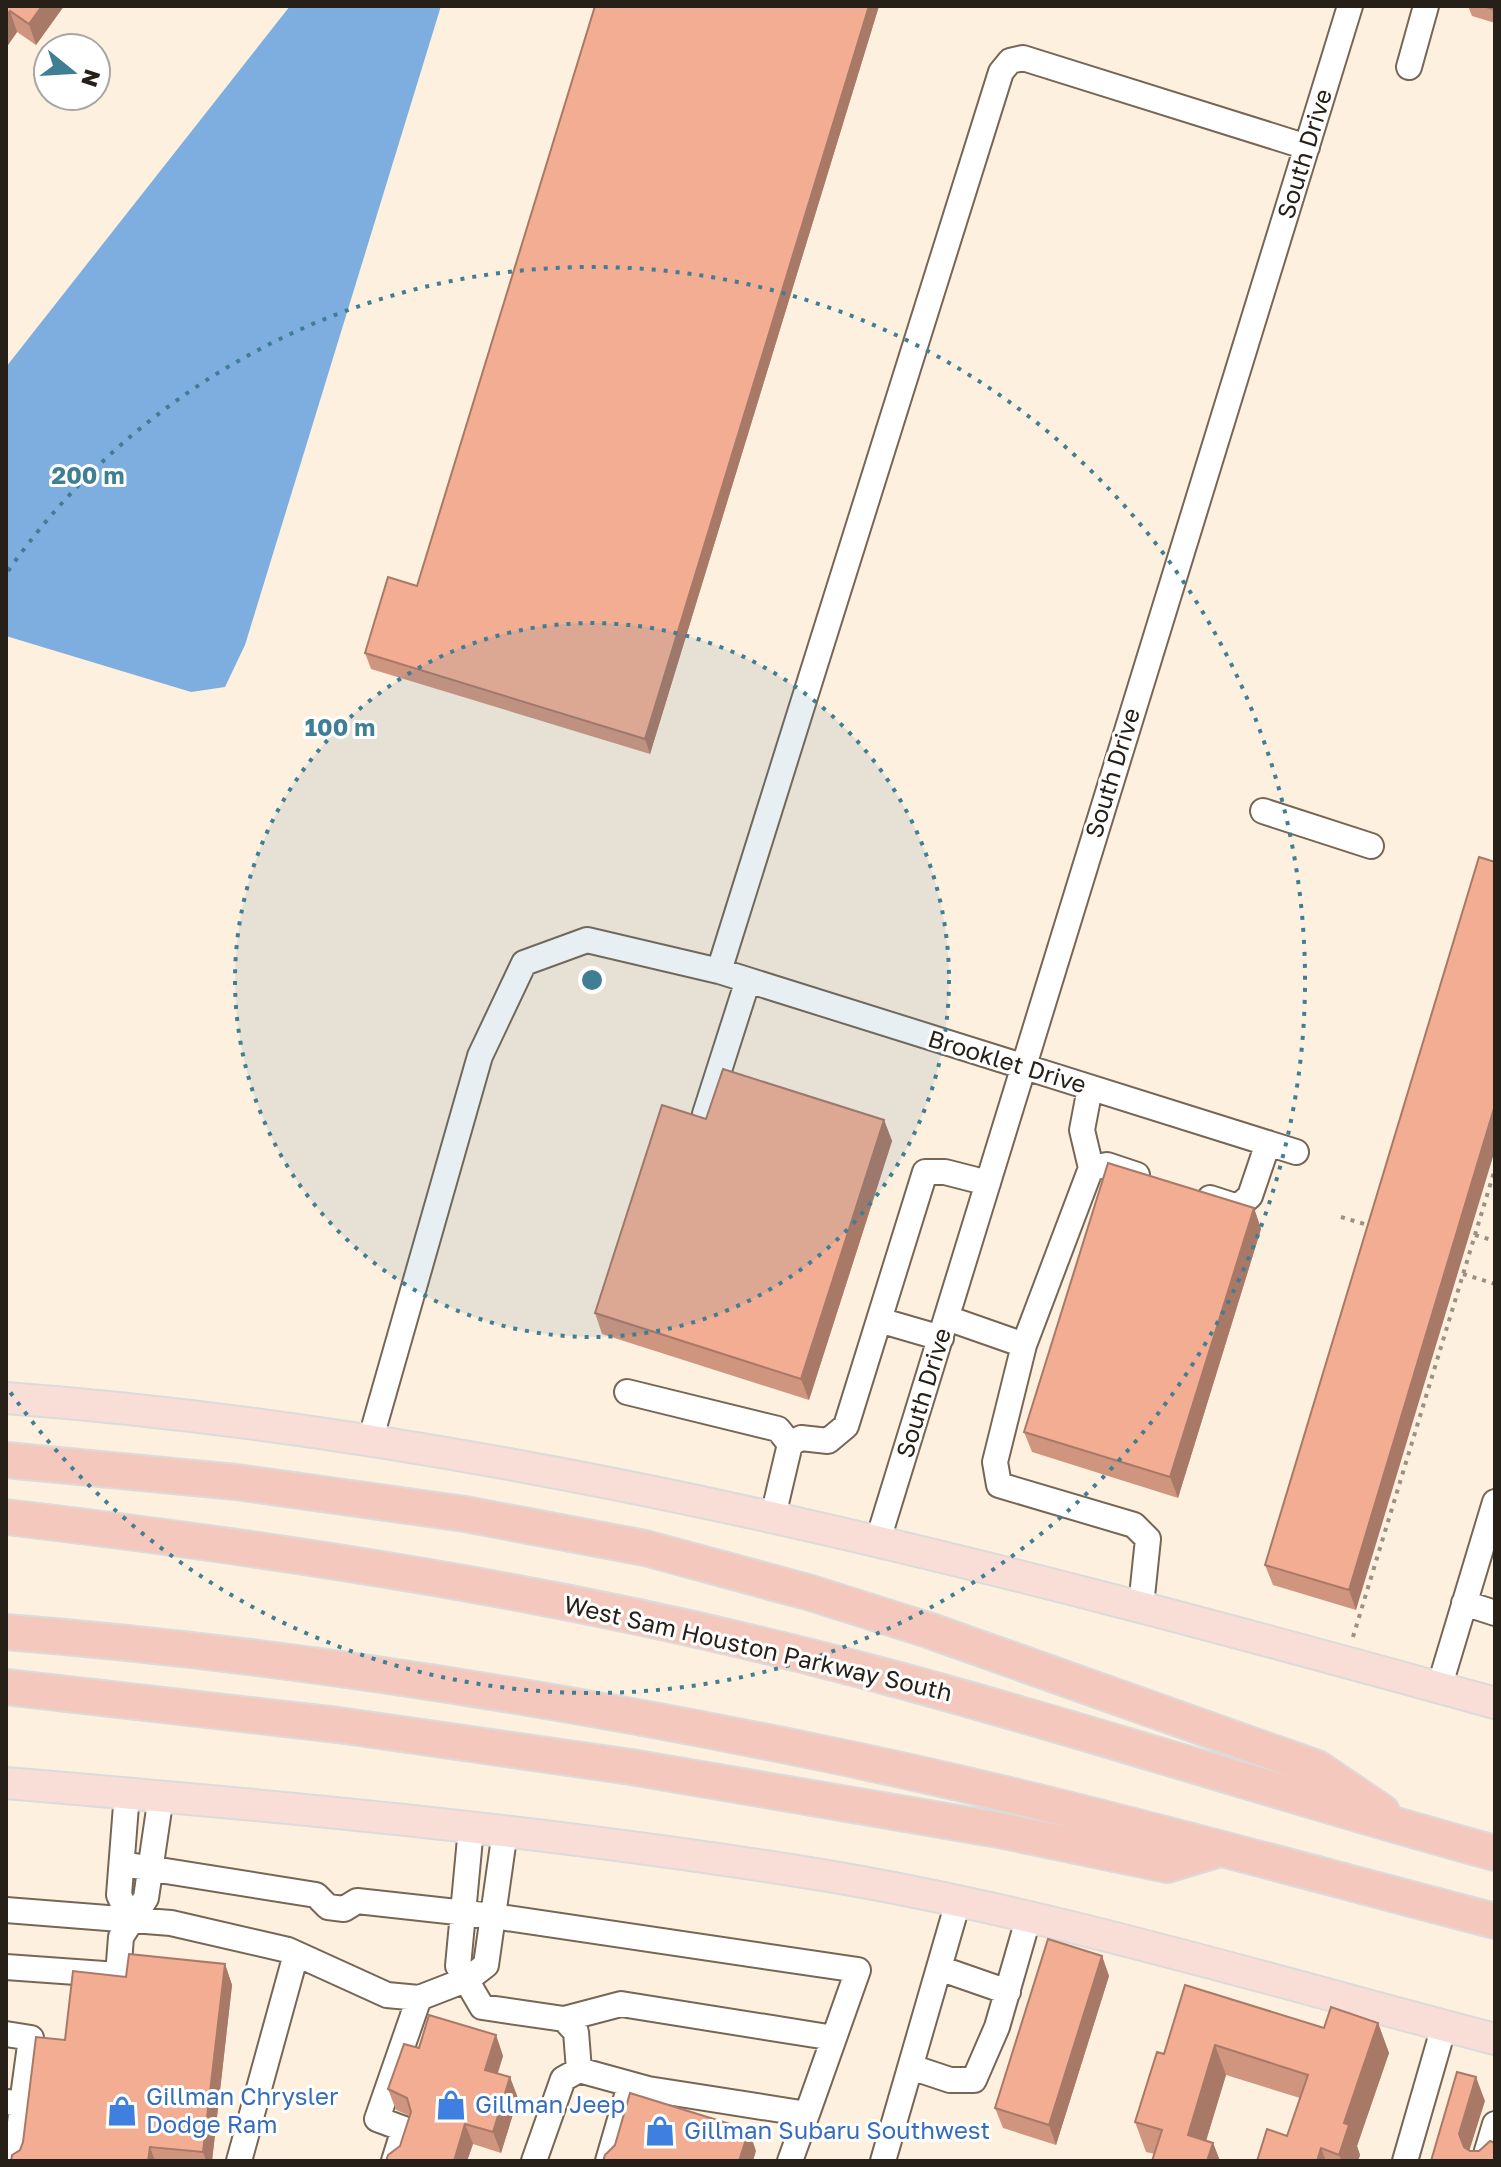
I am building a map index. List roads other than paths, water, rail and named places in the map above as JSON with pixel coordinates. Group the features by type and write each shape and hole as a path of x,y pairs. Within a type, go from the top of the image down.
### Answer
{"highway":[{"path":"6,1463 52,1463 236,1482 419,1508 645,1548 811,1593 928,1630 1317,1768 1409,1829"},
{"name":"West Sam Houston Parkway South","path":"6,1517 149,1534 405,1572 673,1624 835,1663 1079,1729 1230,1779 1495,1853"},
{"path":"6,1632 324,1665 540,1699 838,1757 1220,1849 1495,1921"},
{"path":"6,1687 338,1725 631,1767 1014,1833 1167,1865 1220,1849"}],"main road":[{"path":"6,1398 370,1441 697,1498 1141,1606 1495,1703"},
{"path":"6,1783 505,1831 823,1875 1089,1929 1495,2039"}],"street":[{"name":"South Drive","path":"878,1540 1350,6"},
{"path":"1409,67 1426,6"},
{"path":"719,971 1001,72 1010,61 1023,58 1307,147"},
{"path":"1263,811 1371,846"},
{"name":"Brooklet Drive","path":"370,1441 480,1056 524,963 587,940 719,971 1296,1152"},
{"path":"705,1114 748,980"},
{"path":"1090,1088 1082,1130 1091,1168 1024,1345 995,1462 999,1485 1134,1525 1148,1539 1141,1606"},
{"path":"1194,1193 1238,1207 1250,1196 1268,1143"},
{"path":"1091,1168 1107,1165 1165,1184"},
{"path":"773,1516 790,1444 801,1438 828,1441 846,1426 925,1172 945,1172 988,1183"},
{"path":"879,1320 944,1328 1024,1345"},
{"path":"627,1392 778,1429 790,1444"},
{"path":"1439,1688 1495,1502"},
{"path":"1464,1603 1495,1613"},
{"path":"127,1793 119,1895 130,1919"},
{"path":"6,1967 118,1975 121,1937 146,1898 161,1796"},
{"path":"471,1828 458,1966 482,2007 564,2019 621,2004 834,2038"},
{"path":"6,1910 171,1923 296,1954 387,1995 419,1998 468,1979 486,1965 505,1831"},
{"path":"122,1864 151,1866 316,1895 328,1907 344,1909 357,1901 463,1912 858,1970 790,2161"},
{"path":"883,2161 958,1902"},
{"path":"911,2067 950,2080 974,2080 982,2068 1008,1992 1029,1916"},
{"path":"239,2161 296,1954"},
{"path":"939,1968 1008,1992"},
{"path":"394,2161 404,2129 377,2119 419,1998"},
{"path":"564,2019 576,2032 579,2070"},
{"path":"1405,2161 1444,2026"},
{"path":"6,2034 31,2038 14,2103 16,2161"},
{"path":"534,2161 563,2079 579,2070 630,2085 807,2114"},
{"path":"608,2161 630,2085"},
{"path":"1484,2161 1495,2124"}],"water":[{"path":"290,6 441,6 245,645 225,687 191,692 6,636 6,367"}],"place":[{"name":"Gillman Jeep","path":"451,2105"},
{"name":"Gillman Chrysler Dodge Ram","path":"122,2111"},
{"name":"Gillman Subaru Southwest","path":"660,2131"}]}
